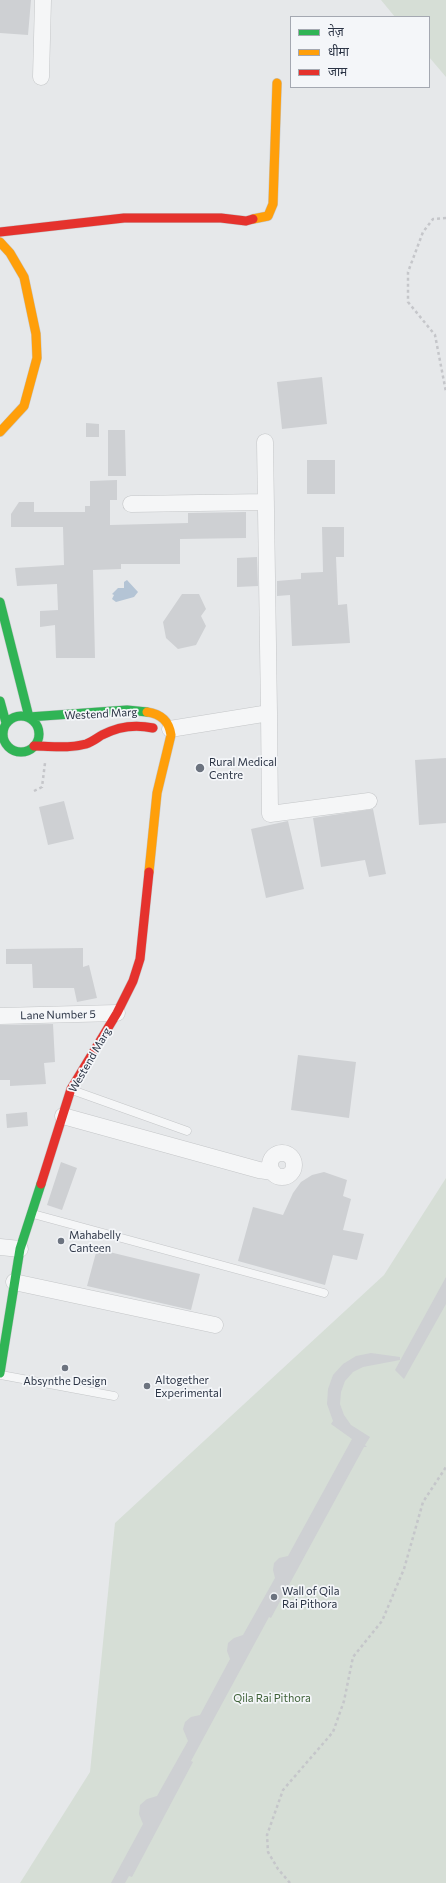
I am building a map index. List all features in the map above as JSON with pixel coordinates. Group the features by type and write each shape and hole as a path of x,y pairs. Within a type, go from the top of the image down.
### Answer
{"street":[{"path":"41,77 43,0"},
{"path":"0,232 124,218 221,218 246,221 268,216 273,204 277,83"},
{"path":"0,242 10,253 24,277 36,334 37,358 24,406 0,432"},
{"path":"265,442 270,814 369,801"},
{"path":"131,504 266,502"},
{"path":"0,602 29,717 36,723 38,728 39,738 34,746"},
{"path":"0,701 3,729"},
{"name":"Westend Marg","path":"0,1374 20,1249 30,1213 71,1089 117,1013 133,981 140,959 157,793 168,747 170,729 165,719 155,713 127,710 29,717 16,716 3,729 4,740 13,750 26,751 34,746 74,747 86,744 112,729 127,725 144,725 156,729 161,733 168,747"},
{"path":"170,729 268,713"},
{"name":"Lane Number 5","path":"0,1016 117,1013"},
{"path":"63,1116 259,1170 273,1172"},
{"path":"0,1247 20,1249"},
{"path":"14,1282 214,1325"}],"lane":[{"path":"71,1089 187,1131"},
{"path":"30,1213 324,1293"},
{"path":"0,1374 114,1396"}],"path":[{"path":"446,218 434,220 423,232 408,272 408,302 435,335 446,392"},
{"path":"34,791 42,787 44,782"},
{"path":"290,1883 268,1852 267,1835 283,1790 333,1732 344,1702 353,1657 382,1620 404,1569 423,1502 446,1467"}],"green space":[{"path":"381,0 446,0 446,77 430,58 430,16 394,16"},
{"name":"Qila Rai Pithora","path":"446,1178 446,1883 20,1883 90,1772 115,1523 384,1275"}],"water":[{"path":"127,580 138,592 134,597 116,602 112,599 114,595 112,594 118,588 124,588 124,582"}],"building":[{"path":"0,0 31,0 28,35 0,33"},
{"path":"322,377 327,424 282,429 277,382"},
{"path":"86,423 99,424 99,437 86,437"},
{"path":"108,430 125,430 126,476 108,476"},
{"path":"307,460 335,460 335,494 307,494"},
{"path":"117,480 117,500 110,500 110,525 188,523 188,513 246,512 246,538 180,539 180,564 121,564 121,569 93,570 95,658 56,658 55,625 40,627 40,611 58,610 57,584 17,586 15,568 64,565 63,527 11,527 11,514 19,502 34,502 34,512 85,512 85,506 90,506 90,481"},
{"path":"322,527 344,527 344,557 336,557 338,605 347,604 350,643 292,646 290,595 277,596 277,581 301,579 301,573 323,572"},
{"path":"257,557 258,586 237,587 237,558"},
{"path":"182,594 199,594 206,609 201,616 206,626 196,645 178,649 166,638 163,622"},
{"path":"446,758 446,823 419,825 415,760"},
{"path":"64,801 74,839 48,845 39,807"},
{"path":"373,809 386,874 369,877 365,860 321,867 313,818"},
{"path":"288,821 304,889 266,898 251,829"},
{"path":"83,948 83,967 89,965 97,998 77,1002 74,988 33,988 32,964 6,964 6,949"},
{"path":"53,1024 55,1062 44,1063 46,1084 10,1086 10,1080 0,1080 0,1025"},
{"path":"298,1055 356,1062 349,1118 291,1110"},
{"path":"27,1112 28,1126 7,1128 6,1114"},
{"path":"61,1162 77,1168 62,1210 47,1205"},
{"path":"324,1172 347,1180 343,1196 351,1199 343,1230 364,1234 357,1260 333,1255 325,1285 238,1261 253,1207 283,1215 293,1193 301,1182 312,1175"},
{"path":"97,1249 200,1274 191,1310 87,1286"},
{"path":"446,1277 446,1304 404,1379 395,1370"},
{"name":"Wall of Qila Rai Pithora","path":"371,1353 400,1357 400,1360 363,1367 353,1372 345,1381 341,1392 340,1404 344,1415 351,1425 370,1437 365,1445 367,1447 364,1447 271,1618 269,1617 191,1761 193,1762 132,1877 129,1876 125,1883 111,1883 143,1824 139,1814 140,1805 147,1799 157,1796 188,1741 183,1729 185,1722 191,1717 200,1715 230,1659 227,1651 228,1643 234,1638 243,1635 275,1578 273,1570 274,1563 279,1558 288,1556 352,1439 331,1424 333,1421 327,1404 328,1389 333,1375 343,1364 356,1356"}],"traffic: fast":[{"path":"0,602 29,717 127,710 147,712"},
{"path":"0,701 6,723"},
{"path":"25,716 34,721 38,727 39,734 38,741 34,747 25,752 17,752 8,747 4,741 3,730 8,721 14,717 25,716"},
{"path":"0,1373 20,1249 41,1184"}],"traffic: slow":[{"path":"253,219 268,216 273,204 277,83"},
{"path":"0,242 10,253 24,277 36,334 37,358 24,406 0,432"},
{"path":"147,712 156,714 164,719 171,735 157,793 149,872"}],"traffic: jam":[{"path":"0,232 124,218 221,218 246,221 253,219"},
{"path":"34,746 80,746 108,732 121,728 133,726 153,728"},
{"path":"41,1184 71,1089 117,1013 133,981 140,959 149,872"}],"place":[{"name":"Rural Medical Centre","path":"200,768"},
{"name":"Mahabelly Canteen","path":"61,1241"},
{"name":"Absynthe Design","path":"65,1368"},
{"name":"Altogether Experimental","path":"147,1386"},
{"name":"Wall of Qila Rai Pithora","path":"274,1597"}]}
